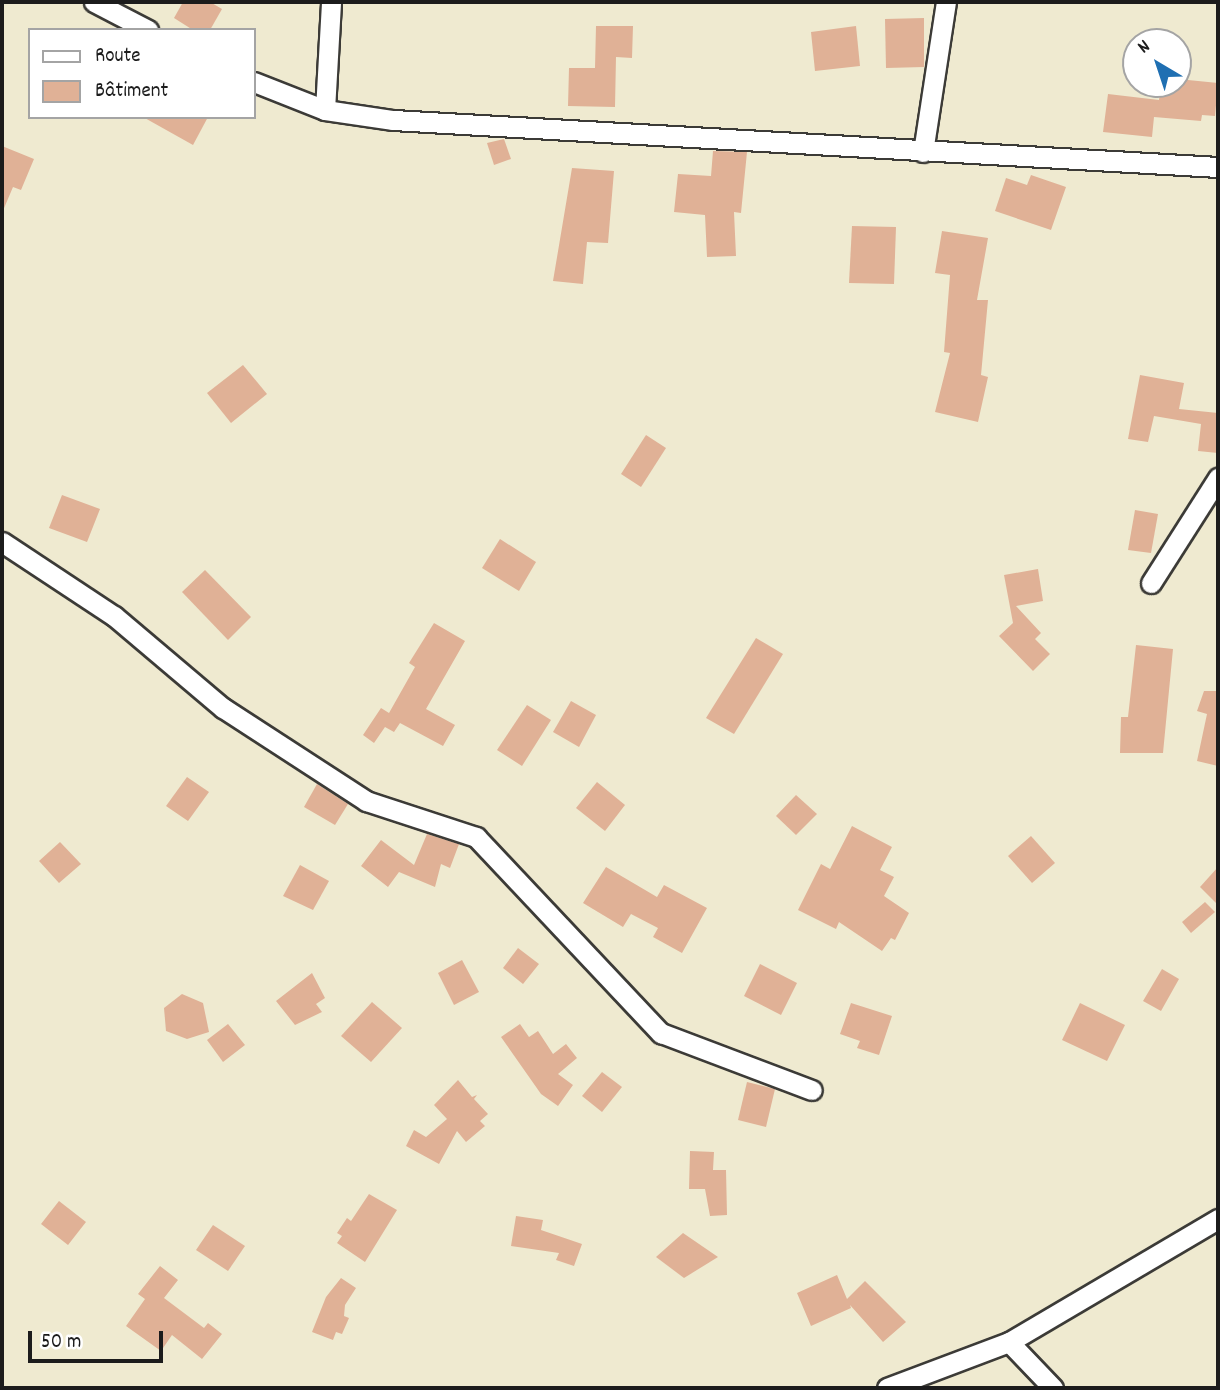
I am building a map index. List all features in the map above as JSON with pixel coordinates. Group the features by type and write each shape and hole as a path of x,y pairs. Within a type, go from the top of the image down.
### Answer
{"street":[{"path":"94,2 144,28"},
{"path":"325,110 331,2"},
{"path":"923,152 946,2"},
{"path":"256,83 325,110 393,120 1218,167"},
{"path":"1151,583 1218,478"},
{"path":"2,542 114,616 223,708 366,801 476,837 662,1033 812,1090"},
{"path":"887,1388 1009,1342 1218,1219"},
{"path":"1009,1342 1053,1388"}],"building":[{"path":"183,2 210,2 222,9 211,28 190,28 174,18"},
{"path":"924,18 924,67 886,68 885,19"},
{"path":"596,26 633,26 632,58 616,57 615,107 568,106 569,68 595,68"},
{"path":"856,26 860,66 815,71 811,32"},
{"path":"1192,80 1218,83 1215,116 1202,115 1201,121 1154,117 1152,137 1103,132 1108,94 1122,96 1122,98 1192,98"},
{"path":"147,119 207,119 193,145"},
{"path":"504,139 511,159 494,165 487,143"},
{"path":"2,146 34,159 21,190 13,187 2,213"},
{"path":"713,151 747,152 741,213 734,212 736,256 707,257 705,215 674,212 678,174 711,176"},
{"path":"572,168 614,171 608,243 587,242 583,284 553,281"},
{"path":"1031,175 1066,187 1051,230 995,211 1006,178 1027,185"},
{"path":"852,226 896,227 894,284 849,283"},
{"path":"942,231 988,238 977,300 988,300 981,375 988,377 978,422 935,412 950,353 944,352 950,275 935,273"},
{"path":"243,365 267,394 231,423 207,393"},
{"path":"1140,375 1184,383 1179,409 1218,413 1218,453 1198,451 1201,424 1154,416 1148,442 1128,439"},
{"path":"646,435 666,448 641,487 621,474"},
{"path":"62,495 100,509 87,542 49,528"},
{"path":"1135,510 1158,514 1151,553 1128,550"},
{"path":"500,539 536,562 519,591 482,568"},
{"path":"1038,569 1043,601 1016,606 1041,633 1035,639 1050,654 1033,671 999,636 1013,623 1004,575"},
{"path":"205,570 251,617 228,640 182,592"},
{"path":"434,623 465,641 426,709 455,725 443,746 400,723 394,732 385,727 374,743 363,735 381,708 389,713 415,667 409,663"},
{"path":"756,638 783,654 734,734 706,718"},
{"path":"1136,645 1173,649 1163,753 1120,753 1121,717 1128,717"},
{"path":"1204,691 1218,691 1218,766 1197,761 1207,714 1197,711"},
{"path":"571,701 596,715 579,747 553,732"},
{"path":"527,705 551,720 522,766 497,750"},
{"path":"187,777 209,792 188,821 166,806"},
{"path":"597,782 625,805 605,831 576,808"},
{"path":"317,784 348,804 335,825 304,807"},
{"path":"796,795 817,814 796,835 776,816"},
{"path":"852,826 892,847 880,870 894,877 884,896 909,913 895,940 891,938 882,951 839,922 836,929 798,910 821,864 830,869"},
{"path":"427,834 459,844 450,868 441,864 435,887 399,872 388,887 361,866 381,840 414,865"},
{"path":"1031,836 1055,863 1032,883 1008,856"},
{"path":"60,842 81,864 59,883 39,861"},
{"path":"300,865 329,881 313,910 283,896"},
{"path":"606,867 657,897 664,885 707,908 682,953 653,937 658,928 631,914 623,927 583,903"},
{"path":"1218,867 1218,905 1200,887"},
{"path":"1205,902 1215,912 1191,933 1182,922"},
{"path":"518,948 539,964 523,984 503,968"},
{"path":"462,960 479,992 454,1005 438,973"},
{"path":"760,964 797,983 781,1015 744,996"},
{"path":"1162,969 1179,979 1161,1011 1143,1001"},
{"path":"312,973 325,998 316,1004 322,1012 295,1025 276,1001"},
{"path":"182,994 203,1003 209,1032 187,1039 166,1031 164,1008"},
{"path":"372,1002 402,1028 371,1062 341,1036"},
{"path":"851,1003 892,1016 879,1055 857,1048 860,1041 840,1034"},
{"path":"1080,1003 1125,1025 1107,1061 1062,1040"},
{"path":"228,1024 245,1045 223,1062 207,1040"},
{"path":"520,1024 529,1037 538,1031 553,1054 566,1044 577,1058 558,1074 573,1085 558,1106 541,1094 501,1037"},
{"path":"602,1072 622,1087 602,1112 582,1096"},
{"path":"458,1080 472,1097 477,1095 474,1099 488,1114 480,1121 485,1126 466,1142 457,1131 439,1164 406,1146 414,1130 426,1137 447,1119 434,1105"},
{"path":"747,1082 775,1089 766,1127 738,1120"},
{"path":"690,1151 714,1152 713,1170 726,1170 727,1215 710,1216 705,1189 689,1189"},
{"path":"369,1194 397,1210 365,1262 337,1243 342,1236 337,1233 347,1218 351,1221"},
{"path":"59,1201 86,1222 68,1245 41,1224"},
{"path":"516,1216 543,1220 541,1230 582,1244 574,1266 556,1260 559,1253 511,1246"},
{"path":"213,1225 245,1246 228,1271 196,1250"},
{"path":"683,1233 718,1257 684,1278 656,1257"},
{"path":"160,1266 178,1280 164,1298 204,1328 208,1323 222,1334 202,1359 172,1335 161,1351 126,1326 145,1299 138,1294"},
{"path":"837,1275 847,1299 865,1281 906,1322 883,1342 850,1305 851,1308 811,1326 797,1293"},
{"path":"341,1278 356,1288 345,1305 344,1316 349,1318 342,1334 336,1332 333,1340 312,1332 326,1297"}]}
